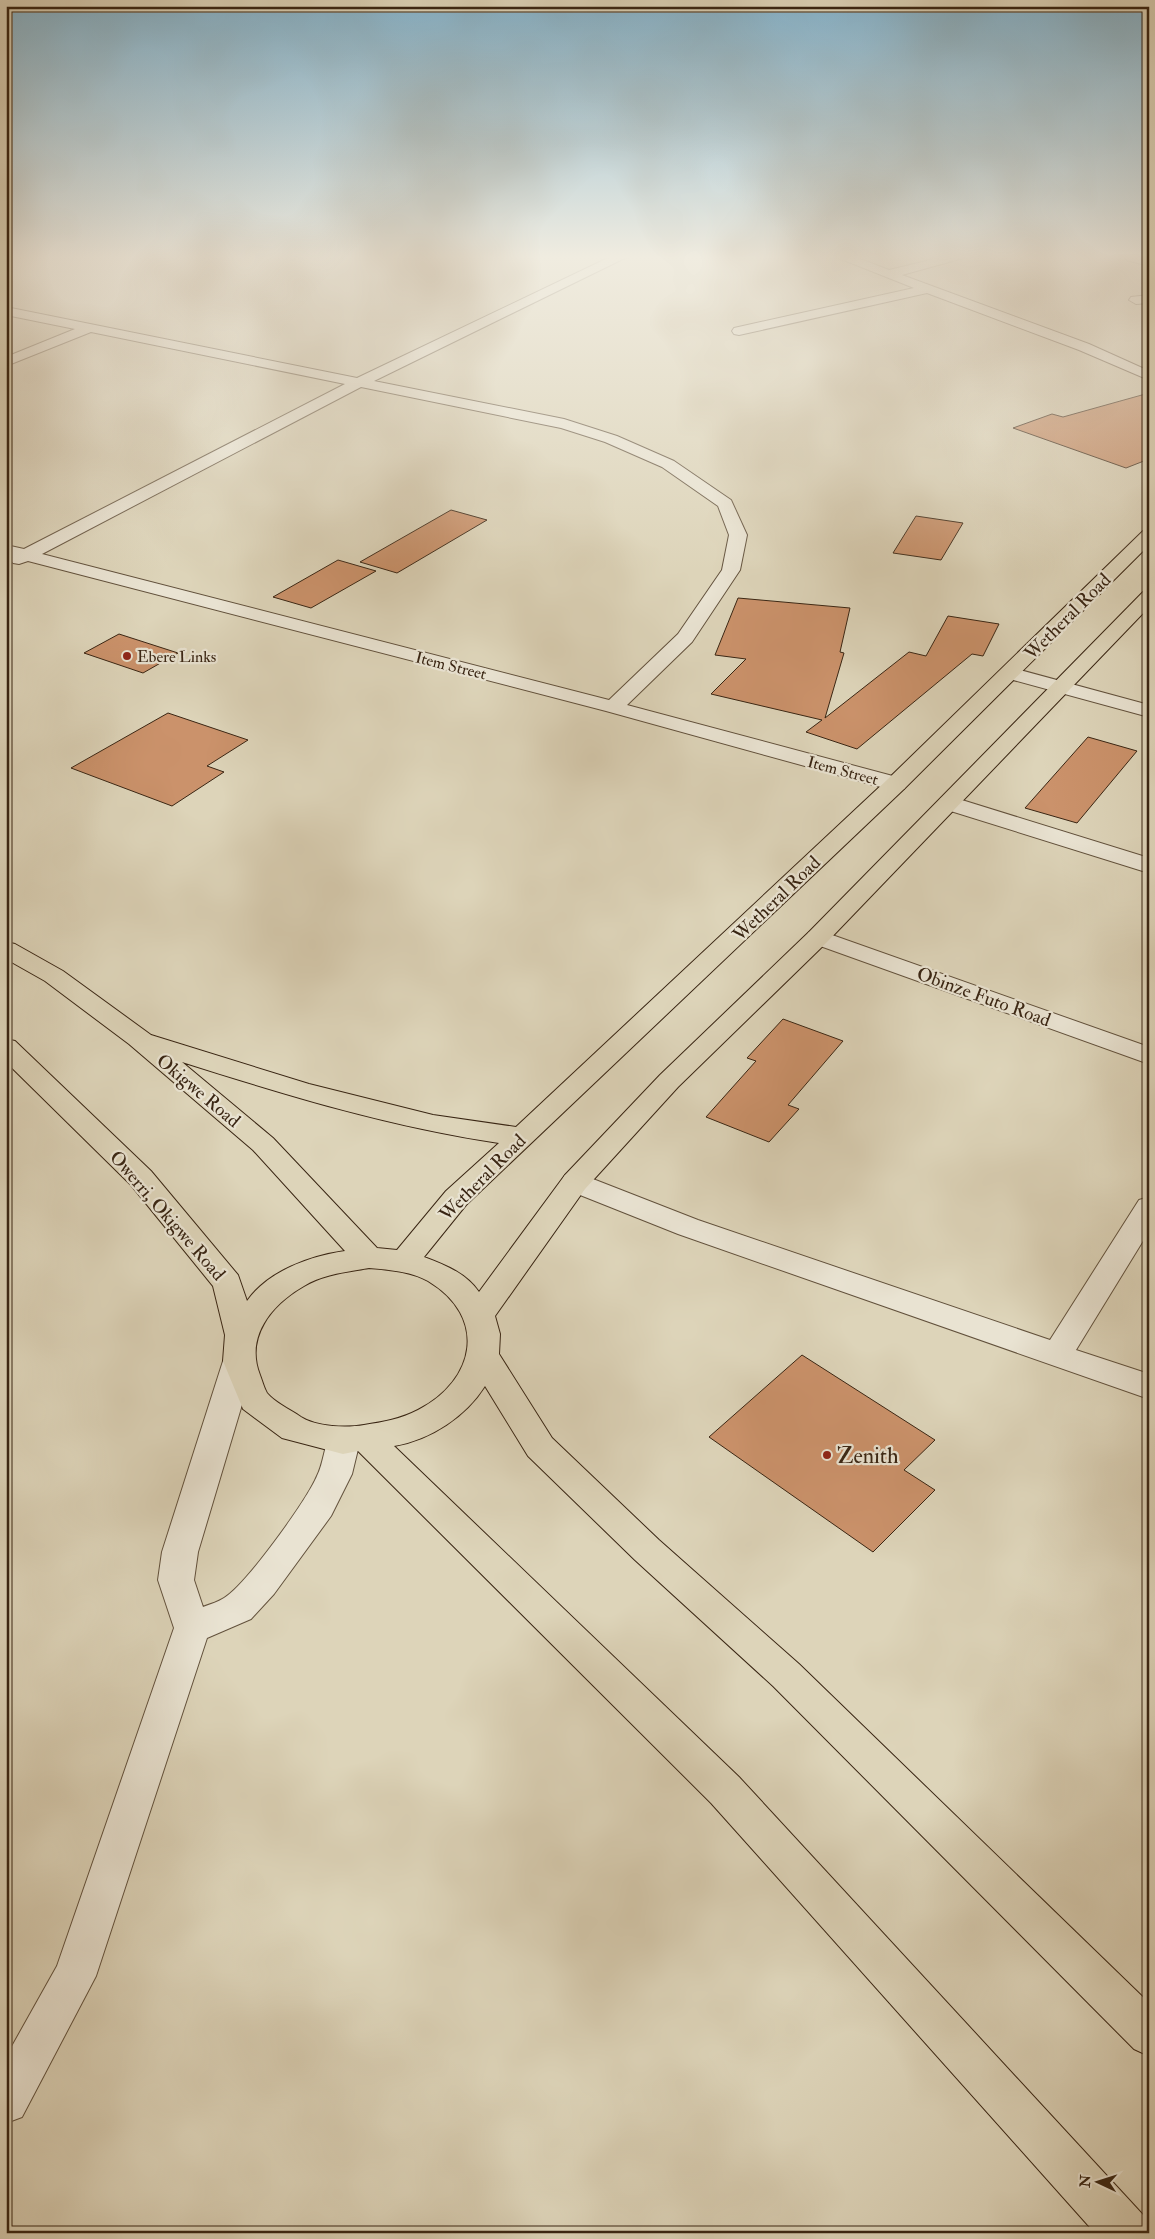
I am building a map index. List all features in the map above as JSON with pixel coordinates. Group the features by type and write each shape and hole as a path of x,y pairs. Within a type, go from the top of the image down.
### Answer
{"main road":[{"name":"Wetheral Road","path":"404,1261 456,1198 896,784 1149,535"},
{"path":"478,1314 576,1182 669,1081 818,937 1149,596"},
{"name":"Okigwe Road","path":"6,949 54,976 138,1038 263,1144 368,1258"},
{"path":"138,1038 301,1091 432,1124 522,1137"},
{"name":"Owerri, Okigwe Road","path":"6,1047 141,1178 227,1283 240,1348 254,1400 294,1429 355,1440"},
{"path":"240,1348 264,1300 293,1278 329,1264 368,1258 404,1261 437,1273 462,1290 478,1314 484,1334 483,1355 474,1379 456,1401 430,1419 399,1432 355,1440"},
{"path":"483,1355 540,1447 646,1550 786,1675 1149,2034"},
{"path":"355,1440 725,1790 1127,2233"}],"street":[{"path":"256,361 564,424 602,436 668,464 725,504 738,535 731,570 685,638 613,707"},
{"path":"164,466 373,361"},
{"path":"6,566 25,546 402,361"},
{"path":"1116,361 1149,376"},
{"path":"6,546 25,546"},
{"name":"Item Street","path":"6,550 25,546 896,784"},
{"path":"1009,673 1149,711"},
{"path":"949,803 1149,866"},
{"name":"Obinze Futo Road","path":"818,937 1149,1056"},
{"path":"576,1182 688,1227 1149,1387"},
{"path":"1057,1356 1149,1207"},
{"path":"6,2101 75,1976 192,1628 176,1580 180,1552 240,1348"},
{"path":"192,1628 238,1608 261,1584 319,1506 355,1440"}],"building":[{"path":"1149,393 1149,459 1126,468 1013,428 1052,414 1063,417"},
{"path":"451,510 487,520 397,573 360,562"},
{"path":"916,516 963,523 941,560 893,553"},
{"path":"338,560 376,571 311,608 273,597"},
{"path":"738,598 850,608 840,652 844,653 825,718 909,652 926,656 948,616 999,624 983,656 972,654 857,749 806,732 822,720 711,694 746,659 715,655"},
{"path":"119,634 178,653 143,673 84,653"},
{"path":"168,713 248,740 207,766 224,772 172,806 71,768"},
{"path":"1088,737 1137,751 1077,823 1025,808"},
{"path":"783,1019 843,1041 788,1105 799,1109 769,1142 706,1117 756,1061 747,1058"},
{"name":"Zenith","path":"802,1355 935,1440 904,1470 935,1490 873,1552 709,1437"}],"place":[{"name":"Ebere Links","path":"127,656"},
{"name":"Zenith","path":"827,1455"}]}
